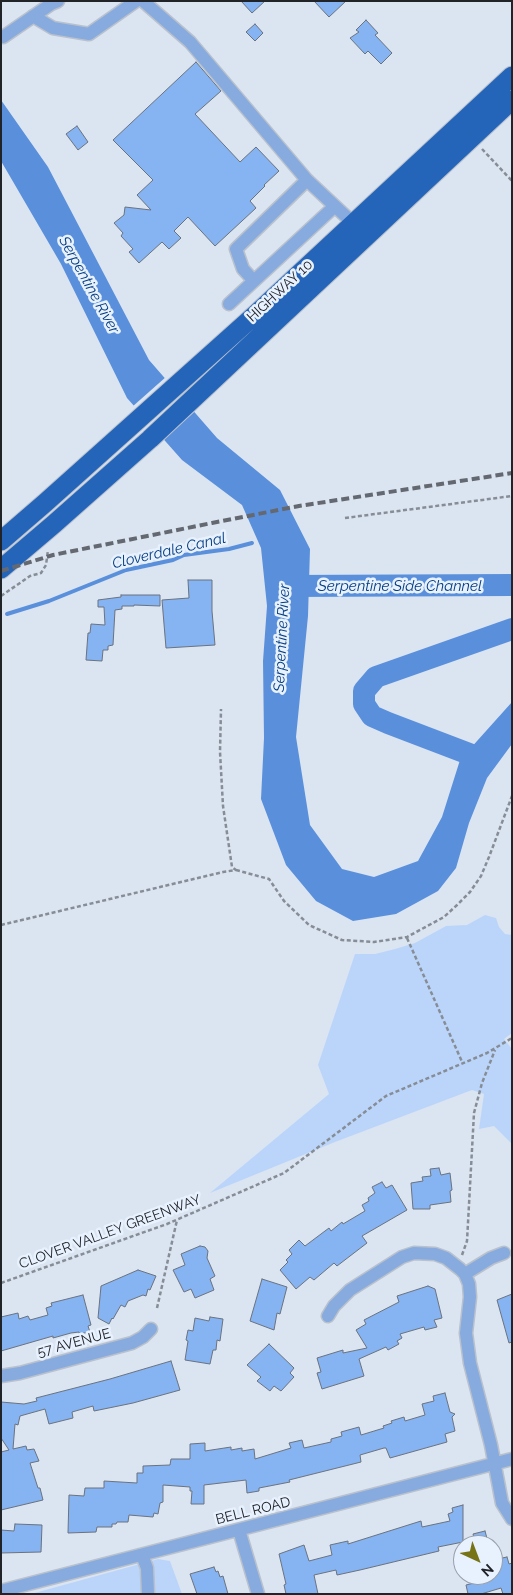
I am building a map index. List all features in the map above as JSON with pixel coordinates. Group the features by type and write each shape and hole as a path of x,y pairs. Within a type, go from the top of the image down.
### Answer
{"highway":[{"name":"HIGHWAY 10","path":"1,541 256,314 512,76"},
{"name":"HIGHWAY 10","path":"1,569 150,439 512,100"}],"street":[{"path":"3,37 58,1"},
{"path":"33,16 53,28 89,34 136,1"},
{"path":"143,1 190,42 307,180 353,223"},
{"path":"254,281 243,269 236,249 307,180"},
{"path":"229,304 335,206"},
{"path":"465,1274 490,1258 504,1253"},
{"path":"328,1316 334,1306 350,1290 390,1264 408,1255 435,1254 446,1258 465,1274 469,1284 470,1297 467,1321 467,1347 470,1363 491,1445 502,1503 512,1518"},
{"name":"57 AVENUE","path":"1,1376 20,1373 132,1343 143,1337 151,1329"},
{"name":"BELL ROAD","path":"1,1591 512,1459"},
{"path":"239,1530 258,1594"},
{"path":"142,1554 147,1568 148,1594"}],"path":[{"path":"471,137 512,181"},
{"path":"345,518 512,496"},
{"path":"1,596 30,576 41,573 46,565 49,543 57,522"},
{"path":"221,709 220,752 223,806 232,867 236,870"},
{"path":"1,925 236,870 269,879 284,901 309,925 342,940 374,942 407,937 444,917 470,892 481,876 489,858 512,796"},
{"path":"407,937 463,1064"},
{"name":"CLOVER VALLEY GREENWAY","path":"1,1283 177,1220 284,1173 386,1096 496,1049 512,1038"},
{"path":"460,1258 467,1241 474,1113 482,1083 496,1049"},
{"path":"157,1308 177,1220"}],"shaded area":[{"path":"485,915 496,918 499,927 505,934 512,935 512,1033 504,1039 512,1049 512,1144 494,1126 479,1129 484,1094 472,1090 335,1142 210,1193 329,1094 318,1065 355,954 375,954 415,943 446,926 467,925"},
{"path":"158,1559 170,1561 182,1594 31,1594"}],"water":[{"name":"Serpentine River","path":"1,100 48,167 149,360 217,438 280,490 310,549 308,616 296,737 310,825 342,869 374,877 418,861 442,817 460,760 512,702 512,744 487,778 469,823 456,868 438,891 396,914 353,921 316,901 286,865 261,799 264,738 263,661 267,606 261,548 242,505 182,460 127,398 61,264 1,161"}],"pier":[{"path":"167,376 196,410 162,441 132,407"}],"building":[{"path":"241,1 265,1 252,13"},
{"path":"314,1 346,1 329,17"},
{"path":"366,20 378,33 375,35 392,53 381,64 368,51 365,54 350,38 359,32 356,30"},
{"path":"255,24 263,33 255,41 246,32"},
{"path":"196,62 221,91 195,114 240,162 256,147 279,171 250,201 256,208 215,246 188,217 174,231 181,238 169,249 162,242 139,263 129,252 133,249 121,236 123,233 114,223 124,215 125,207 151,210 137,195 153,180 113,140"},
{"path":"77,126 88,142 78,150 66,134"},
{"path":"188,580 212,580 215,645 166,648 162,600 189,598"},
{"path":"121,595 160,595 160,606 122,606 122,609 115,610 113,645 108,646 108,650 103,650 102,661 86,660 88,633 90,633 91,624 105,625 104,607 98,607 98,600 121,597"},
{"path":"439,1168 441,1175 450,1173 451,1202 430,1205 430,1209 413,1209 411,1183 423,1181 422,1177 431,1176 430,1169"},
{"path":"382,1182 386,1188 392,1185 407,1210 362,1236 367,1243 337,1266 334,1263 314,1280 310,1277 296,1289 280,1270 288,1262 286,1260 292,1254 289,1250 299,1240 305,1246 329,1228 331,1231 342,1222 343,1224 365,1211 362,1205 369,1201 368,1198 375,1193 372,1187"},
{"path":"200,1246 205,1247 208,1251 207,1258 215,1276 210,1279 214,1290 195,1298 191,1289 184,1292 173,1270 185,1265 181,1254"},
{"path":"138,1270 156,1276 146,1296 143,1295 128,1301 125,1307 121,1305 109,1324 98,1318 101,1286"},
{"path":"262,1279 287,1287 280,1314 277,1313 274,1330 250,1321"},
{"path":"428,1286 435,1289 442,1318 434,1320 437,1327 425,1330 424,1327 400,1334 402,1338 397,1341 399,1344 388,1350 386,1347 359,1359 364,1376 322,1389 317,1373 321,1372 317,1358 343,1350 343,1353 367,1348 356,1330 366,1324 364,1320 399,1302 397,1296"},
{"path":"512,1294 512,1342 509,1343 497,1300"},
{"path":"83,1295 91,1325 88,1326 90,1332 71,1333 53,1338 53,1336 1,1351 1,1317 18,1313 19,1319 28,1316 30,1320 48,1315 46,1308 52,1306 51,1303"},
{"path":"210,1317 223,1319 220,1341 217,1340 216,1350 213,1350 210,1364 185,1360 188,1330 193,1331 195,1318 209,1321"},
{"path":"269,1344 294,1368 290,1373 294,1377 281,1391 274,1386 270,1391 257,1381 261,1377 247,1365"},
{"path":"171,1361 180,1390 94,1411 93,1406 72,1412 73,1418 49,1424 45,1409 20,1416 18,1425 15,1424 13,1449 26,1446 27,1450 34,1449 39,1461 30,1463 43,1500 1,1510 1,1452 9,1450 1,1438 1,1402 24,1404 37,1401 36,1398"},
{"path":"445,1393 450,1412 455,1414 452,1417 455,1431 445,1434 447,1442 390,1458 386,1448 384,1448 360,1455 361,1462 289,1480 290,1482 259,1488 259,1491 247,1493 246,1480 204,1485 204,1504 191,1504 192,1491 190,1491 190,1487 163,1485 163,1502 160,1503 158,1514 154,1513 153,1517 129,1515 128,1522 117,1522 112,1524 112,1527 97,1527 96,1532 68,1533 69,1495 84,1496 85,1488 104,1488 104,1481 137,1483 137,1473 143,1473 143,1466 170,1465 171,1459 190,1459 190,1444 205,1443 205,1451 231,1447 231,1450 242,1448 242,1451 254,1449 255,1459 291,1448 289,1443 302,1440 304,1448 331,1442 331,1439 342,1436 341,1432 359,1427 361,1435 384,1428 383,1426 392,1423 391,1421 404,1417 405,1421 425,1415 422,1404 434,1401 433,1396"},
{"path":"463,1505 463,1535 453,1535 453,1544 438,1547 439,1551 360,1570 337,1575 336,1570 314,1575 318,1594 286,1594 284,1585 286,1584 279,1554 304,1545 309,1561 332,1555 330,1545 348,1541 348,1544 421,1521 422,1527 450,1521 448,1514 453,1512 452,1508"},
{"path":"15,1524 42,1525 41,1552 1,1553 1,1530 14,1531"},
{"path":"485,1531 486,1535 473,1535"},
{"path":"507,1557 509,1564 512,1563 512,1594 503,1594 501,1588 481,1594 468,1594 466,1585 503,1585 503,1558"},
{"path":"214,1567 220,1577 223,1576 228,1594 197,1594 190,1574"}],"waterway":[{"name":"Cloverdale Canal","path":"7,614 49,601 126,570 173,560 184,555 229,549 252,543"},
{"name":"Serpentine Side Channel","path":"288,586 512,585"},
{"name":"Serpentine Side Channel","path":"485,760 372,716 364,704 364,691 376,677 512,629"}],"railway":[{"path":"1,571 53,555 299,506 512,473"}]}
